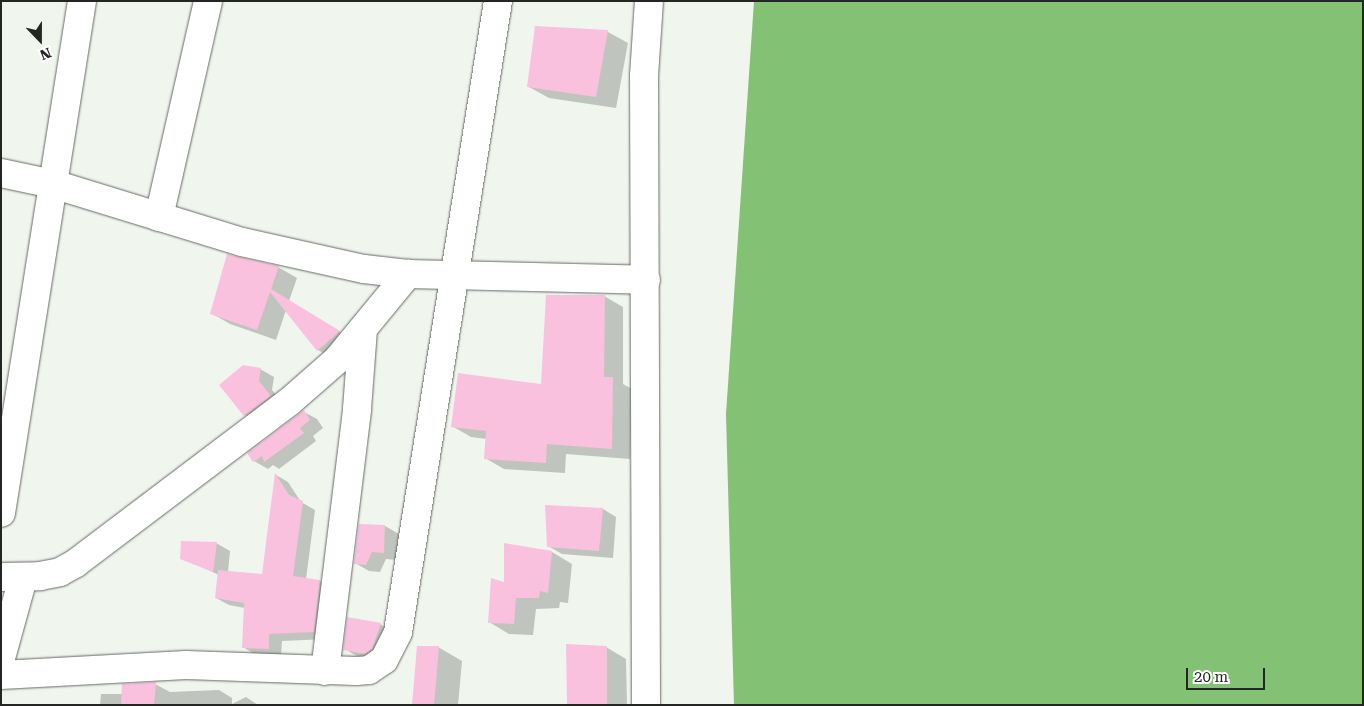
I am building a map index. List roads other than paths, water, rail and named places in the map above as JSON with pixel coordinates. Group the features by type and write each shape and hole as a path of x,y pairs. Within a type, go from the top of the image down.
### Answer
{"street":[{"path":"1,513 82,1"},
{"path":"159,217 208,1"},
{"path":"1,675 186,665 356,671 377,666 389,652 398,632 453,274 498,1"},
{"path":"646,705 644,76 649,1"},
{"path":"1,174 53,184 251,244 364,269 408,274 646,280"},
{"path":"1,658 12,578 60,572 76,562 289,402 337,360 408,274"},
{"path":"325,671 363,330"}]}
